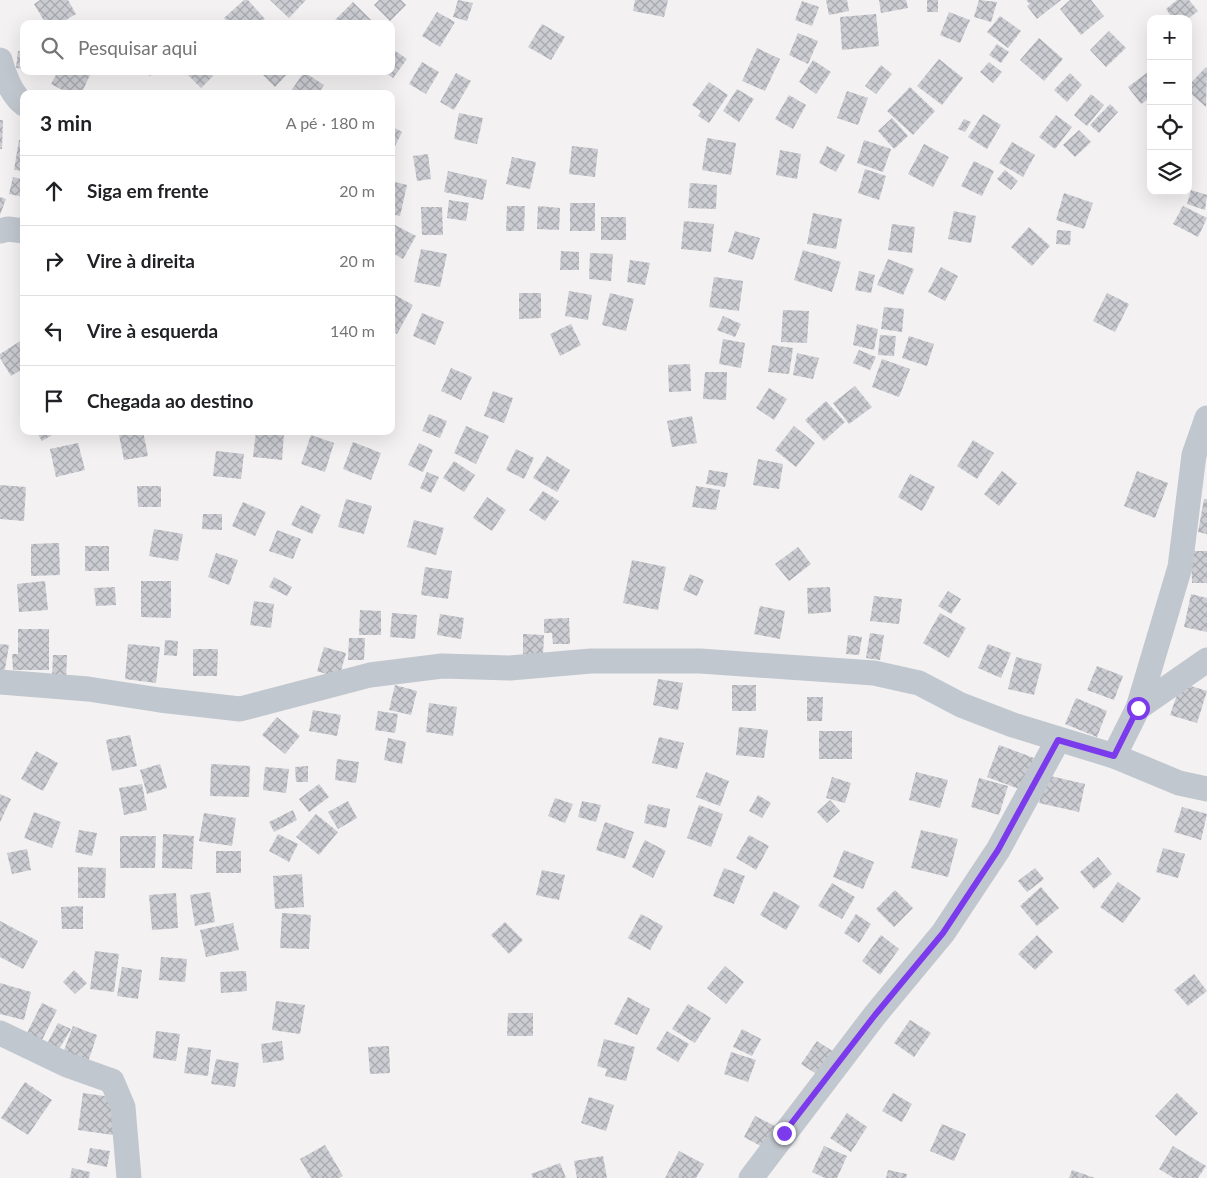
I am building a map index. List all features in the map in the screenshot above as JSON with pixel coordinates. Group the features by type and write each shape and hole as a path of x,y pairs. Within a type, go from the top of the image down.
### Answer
{"street":[{"path":"0,60 14,102"},
{"path":"0,231 8,229 20,230"},
{"path":"1114,756 1138,708 1180,568 1194,455 1207,418"},
{"path":"1138,708 1207,660"},
{"path":"0,682 88,689 160,700 240,709 370,675 442,666 510,668 591,661 700,661 874,673 919,683 961,705 1058,740 1114,756 1178,783 1207,789"},
{"path":"751,1178 875,1015 943,933 998,850 1058,740"},
{"path":"0,1033 67,1065 112,1081 123,1107 129,1178"}],"building":[{"path":"40,0 68,0 76,14 66,20 44,20 34,4"},
{"path":"244,0 248,0 265,19 226,20 224,18"},
{"path":"270,0 306,0 289,18"},
{"path":"379,0 401,0 406,5 389,20 374,5"},
{"path":"458,0 473,3 467,21 453,17"},
{"path":"635,0 668,0 664,17 633,11"},
{"path":"826,0 847,0 849,11 829,15"},
{"path":"879,0 906,0 908,8 881,13"},
{"path":"927,0 938,0 938,12 927,12"},
{"path":"979,0 997,2 991,22 974,17"},
{"path":"1026,0 1061,0 1037,19 1027,6 1030,4"},
{"path":"1070,0 1091,0 1104,16 1081,35 1060,9"},
{"path":"1177,0 1189,0 1198,11 1192,16 1170,15 1166,9"},
{"path":"802,1 819,7 812,26 795,20"},
{"path":"353,2 371,20 335,20"},
{"path":"437,12 455,22 440,47 422,36"},
{"path":"949,12 970,20 960,43 940,35"},
{"path":"876,14 879,46 842,50 840,17"},
{"path":"1000,16 1021,31 1008,48 987,32"},
{"path":"542,24 565,37 551,60 528,47"},
{"path":"1109,31 1126,48 1106,67 1090,50"},
{"path":"798,33 818,41 808,64 789,55"},
{"path":"1039,38 1063,59 1044,81 1020,60"},
{"path":"997,44 1009,52 1001,63 989,55"},
{"path":"757,48 780,59 765,91 742,81"},
{"path":"18,51 20,51 20,68 16,68"},
{"path":"395,51 407,59 393,78 389,75 395,75"},
{"path":"939,59 963,78 942,105 917,86"},
{"path":"813,60 831,72 816,94 799,82"},
{"path":"422,62 439,72 426,94 409,84"},
{"path":"989,62 1002,72 993,83 980,72"},
{"path":"881,65 892,74 876,94 865,86"},
{"path":"1207,68 1206,107 1192,95 1192,82"},
{"path":"456,73 471,81 454,110 440,102"},
{"path":"1070,73 1082,85 1067,102 1054,90"},
{"path":"1147,73 1147,100 1141,104 1128,87"},
{"path":"56,75 90,75 83,90 62,90 51,84"},
{"path":"188,75 213,76 201,88"},
{"path":"263,75 286,75 275,87"},
{"path":"302,75 309,75 324,85 321,90 292,90"},
{"path":"709,82 728,95 709,123 698,116 701,111 692,105"},
{"path":"910,87 935,111 913,135 887,111"},
{"path":"737,89 754,99 739,122 723,111"},
{"path":"847,91 868,98 858,125 837,118"},
{"path":"1091,94 1104,105 1087,126 1074,115"},
{"path":"789,95 806,105 793,129 775,119"},
{"path":"1110,104 1118,112 1099,133 1090,125"},
{"path":"459,113 483,118 477,144 454,139"},
{"path":"983,114 1001,125 987,149 968,137"},
{"path":"1056,115 1072,127 1055,149 1039,137"},
{"path":"892,118 908,136 894,149 878,131"},
{"path":"964,119 971,122 965,132 958,129"},
{"path":"0,120 3,120 2,149 0,149"},
{"path":"395,128 402,132 395,146"},
{"path":"1079,130 1091,142 1075,157 1063,145"},
{"path":"707,138 736,143 731,175 702,170"},
{"path":"19,140 20,140 20,171 14,170"},
{"path":"864,140 891,149 883,172 857,163"},
{"path":"1012,142 1035,155 1023,177 999,163"},
{"path":"924,144 949,157 933,187 908,174"},
{"path":"572,146 598,149 595,177 569,174"},
{"path":"827,146 845,155 836,172 819,163"},
{"path":"780,150 801,154 797,179 776,175"},
{"path":"428,154 431,179 417,181 413,156"},
{"path":"512,157 536,162 530,189 506,184"},
{"path":"974,161 994,171 982,196 961,186"},
{"path":"865,169 886,176 879,200 858,193"},
{"path":"1005,170 1018,181 1011,190 997,179"},
{"path":"448,171 487,180 483,200 444,192"},
{"path":"13,177 20,179 20,196 9,194"},
{"path":"395,182 407,185 400,216 395,215"},
{"path":"690,183 717,185 716,209 688,208"},
{"path":"1192,190 1207,195 1205,210 1187,204 1190,195 1192,195"},
{"path":"1064,193 1093,203 1084,229 1056,220"},
{"path":"0,197 6,199 0,215"},
{"path":"449,200 469,203 466,221 447,218"},
{"path":"570,203 595,203 595,231 570,231"},
{"path":"507,206 525,206 524,231 506,231"},
{"path":"538,206 560,208 559,230 537,229"},
{"path":"1183,206 1207,218 1198,237 1173,224"},
{"path":"421,207 442,207 443,235 422,235"},
{"path":"954,211 976,216 971,243 948,239"},
{"path":"813,213 842,219 836,249 807,244"},
{"path":"601,217 626,217 626,240 601,240"},
{"path":"684,221 714,224 711,252 681,249"},
{"path":"892,224 915,227 912,253 888,250"},
{"path":"395,225 416,236 403,259 395,254"},
{"path":"1029,227 1050,246 1032,266 1011,247"},
{"path":"1057,230 1071,231 1070,245 1056,244"},
{"path":"735,231 760,238 753,260 728,252"},
{"path":"421,249 447,254 440,287 414,282"},
{"path":"803,250 841,262 832,292 794,280"},
{"path":"561,251 579,252 579,270 560,270"},
{"path":"590,253 613,254 611,281 589,279"},
{"path":"888,259 914,269 903,295 877,285"},
{"path":"630,260 650,263 645,285 627,282"},
{"path":"941,267 958,276 945,301 928,292"},
{"path":"859,271 875,275 871,293 855,290"},
{"path":"714,277 743,281 739,311 709,307"},
{"path":"569,291 592,295 588,320 565,316"},
{"path":"519,293 541,293 541,318 519,319"},
{"path":"610,293 634,299 626,331 602,325"},
{"path":"1107,293 1129,304 1115,332 1093,321"},
{"path":"395,295 413,305 397,334 395,333"},
{"path":"884,307 904,309 902,332 881,329"},
{"path":"783,310 809,311 807,343 781,342"},
{"path":"422,313 444,322 435,345 413,336"},
{"path":"723,316 741,324 735,337 717,330"},
{"path":"571,324 581,345 560,356 550,334"},
{"path":"857,324 878,329 874,350 853,345"},
{"path":"880,335 896,336 894,356 878,355"},
{"path":"909,336 934,344 927,366 902,358"},
{"path":"723,339 745,343 741,368 719,364"},
{"path":"20,341 20,370 11,376 0,358 0,354"},
{"path":"772,345 793,348 789,374 768,372"},
{"path":"859,350 876,357 870,370 853,363"},
{"path":"797,353 819,358 813,379 793,375"},
{"path":"882,359 910,369 899,397 872,387"},
{"path":"690,364 691,391 669,392 668,365"},
{"path":"451,368 472,377 461,400 441,391"},
{"path":"705,372 727,372 726,400 703,399"},
{"path":"855,386 872,407 849,424 833,403"},
{"path":"769,388 787,399 774,420 756,408"},
{"path":"493,391 513,398 504,423 484,416"},
{"path":"826,401 845,422 824,441 805,420"},
{"path":"429,414 447,421 440,438 422,431"},
{"path":"692,416 697,443 672,447 667,421"},
{"path":"466,426 489,436 476,464 454,453"},
{"path":"794,426 815,443 796,467 775,450"},
{"path":"38,435 52,435 42,441"},
{"path":"119,435 144,435 148,456 124,460"},
{"path":"256,435 284,435 282,460 253,457"},
{"path":"311,435 334,443 325,472 301,464"},
{"path":"973,440 994,453 977,479 957,466"},
{"path":"353,442 381,453 371,480 343,469"},
{"path":"78,443 85,470 56,477 50,449"},
{"path":"419,443 433,450 423,472 408,465"},
{"path":"516,449 534,458 524,479 506,470"},
{"path":"216,451 244,454 241,479 213,476"},
{"path":"547,456 570,470 557,492 533,478"},
{"path":"758,459 783,464 779,489 753,485"},
{"path":"454,461 475,475 464,492 443,478"},
{"path":"709,470 728,473 725,487 706,484"},
{"path":"1002,471 1017,483 999,506 984,494"},
{"path":"1137,471 1168,483 1155,518 1124,506"},
{"path":"427,472 439,477 431,493 420,488"},
{"path":"910,474 935,487 922,511 898,497"},
{"path":"0,485 26,487 24,521 0,519"},
{"path":"137,486 161,486 161,507 138,507"},
{"path":"696,486 720,490 716,510 692,507"},
{"path":"543,491 559,501 545,521 529,510"},
{"path":"487,497 506,510 492,531 473,518"},
{"path":"346,499 372,506 364,534 338,527"},
{"path":"1204,499 1207,499 1207,534 1198,532"},
{"path":"243,502 266,512 255,536 232,526"},
{"path":"301,505 321,515 312,534 291,525"},
{"path":"203,514 222,514 222,530 202,529"},
{"path":"414,520 444,528 436,555 407,547"},
{"path":"154,529 183,534 178,561 149,556"},
{"path":"277,530 301,539 293,559 269,551"},
{"path":"59,543 60,575 31,576 31,544"},
{"path":"85,546 109,546 109,571 85,571"},
{"path":"798,547 811,564 789,581 775,564"},
{"path":"1191,551 1207,551 1207,583 1192,583"},
{"path":"216,553 238,560 229,585 208,577"},
{"path":"632,560 666,567 658,610 623,603"},
{"path":"425,567 452,571 448,599 421,595"},
{"path":"690,574 704,580 697,596 683,590"},
{"path":"274,577 292,587 287,596 269,587"},
{"path":"45,581 48,610 19,612 17,584"},
{"path":"141,581 171,581 171,618 141,617"},
{"path":"115,587 116,605 96,606 94,588"},
{"path":"830,587 831,612 808,614 807,588"},
{"path":"948,591 961,599 951,614 938,606"},
{"path":"1191,594 1207,598 1207,632 1184,627"},
{"path":"874,596 902,599 899,624 870,621"},
{"path":"254,601 274,604 271,628 250,625"},
{"path":"760,606 785,611 780,639 754,634"},
{"path":"360,610 381,611 381,635 359,635"},
{"path":"392,613 417,615 415,639 390,637"},
{"path":"940,613 966,628 949,658 923,643"},
{"path":"440,614 464,618 461,639 437,635"},
{"path":"569,618 570,644 553,644 552,633 544,633 544,619"},
{"path":"18,629 49,629 49,670 13,670 12,654 18,654"},
{"path":"870,633 884,635 880,660 866,658"},
{"path":"523,634 544,635 543,655 523,654"},
{"path":"848,635 862,637 859,655 846,654"},
{"path":"349,638 365,638 364,660 348,660"},
{"path":"165,640 178,641 177,656 164,655"},
{"path":"0,644 9,645 4,675 0,675"},
{"path":"128,644 160,647 156,683 125,679"},
{"path":"988,644 1011,653 1001,678 978,668"},
{"path":"324,647 346,653 339,678 317,671"},
{"path":"193,649 218,649 217,676 193,676"},
{"path":"53,655 67,655 66,679 52,679"},
{"path":"1016,657 1042,664 1034,695 1008,689"},
{"path":"1097,666 1123,676 1114,700 1087,690"},
{"path":"658,679 683,683 678,710 653,705"},
{"path":"1181,683 1207,691 1197,723 1170,715"},
{"path":"395,685 417,691 411,715 389,710"},
{"path":"732,685 756,685 756,711 732,711"},
{"path":"807,697 823,697 822,721 807,721"},
{"path":"1076,698 1107,711 1097,737 1065,724"},
{"path":"429,703 457,707 453,736 426,732"},
{"path":"313,710 341,715 337,736 309,731"},
{"path":"378,711 398,714 395,733 375,730"},
{"path":"277,717 300,736 285,754 262,735"},
{"path":"739,727 768,730 764,758 736,755"},
{"path":"819,731 852,731 852,759 819,759"},
{"path":"130,735 137,766 112,771 106,740"},
{"path":"659,737 684,743 677,769 652,763"},
{"path":"388,738 406,742 402,764 384,760"},
{"path":"999,745 1034,758 1022,790 987,777"},
{"path":"36,751 58,763 43,791 21,779"},
{"path":"337,759 359,762 356,783 335,780"},
{"path":"160,764 167,788 147,794 140,770"},
{"path":"211,764 250,766 249,797 210,796"},
{"path":"308,766 308,782 296,782 295,767"},
{"path":"265,767 289,769 286,793 263,790"},
{"path":"706,772 729,781 720,806 696,797"},
{"path":"916,772 948,780 940,808 909,800"},
{"path":"1046,775 1085,784 1079,812 1039,803"},
{"path":"832,777 851,783 845,803 826,798"},
{"path":"979,778 1008,786 999,815 971,807"},
{"path":"142,784 147,810 124,815 119,788"},
{"path":"319,784 329,797 309,812 299,799"},
{"path":"0,794 11,799 0,822"},
{"path":"758,795 771,803 762,818 749,811"},
{"path":"555,798 573,804 565,823 548,816"},
{"path":"830,800 840,811 827,823 817,812"},
{"path":"348,801 357,818 338,829 328,812"},
{"path":"582,801 601,805 596,822 578,817"},
{"path":"648,804 670,809 666,828 644,823"},
{"path":"699,805 723,814 711,847 687,838"},
{"path":"1182,807 1207,814 1201,840 1174,832"},
{"path":"293,810 297,820 274,832 269,822"},
{"path":"34,812 61,822 52,848 24,838"},
{"path":"204,813 236,818 232,846 199,841"},
{"path":"316,814 338,832 319,855 296,837"},
{"path":"605,822 634,832 625,859 596,850"},
{"path":"79,830 97,833 92,856 75,852"},
{"path":"921,830 958,839 948,877 911,868"},
{"path":"163,834 194,836 192,869 162,868"},
{"path":"278,834 298,844 289,862 269,851"},
{"path":"749,835 769,846 756,870 736,858"},
{"path":"120,836 156,836 155,868 120,868"},
{"path":"645,840 666,851 653,878 632,867"},
{"path":"1163,848 1185,854 1178,878 1156,872"},
{"path":"27,849 31,870 12,874 7,853"},
{"path":"844,850 874,862 863,889 833,877"},
{"path":"216,851 241,851 241,873 216,873"},
{"path":"1098,857 1112,874 1094,889 1080,872"},
{"path":"78,867 106,868 105,898 78,898"},
{"path":"724,868 745,876 734,904 713,896"},
{"path":"1035,868 1044,879 1027,892 1018,881"},
{"path":"542,870 565,875 559,900 536,895"},
{"path":"302,874 304,907 275,909 273,876"},
{"path":"1118,882 1141,898 1123,923 1100,907"},
{"path":"832,883 855,897 842,919 818,906"},
{"path":"1041,887 1059,908 1037,926 1020,906"},
{"path":"895,890 913,908 894,927 876,909"},
{"path":"774,891 800,906 786,930 760,915"},
{"path":"210,892 215,922 195,926 190,895"},
{"path":"176,893 178,928 152,930 149,895"},
{"path":"83,906 83,929 62,929 61,907"},
{"path":"282,913 311,915 309,949 280,948"},
{"path":"641,914 663,926 650,950 628,938"},
{"path":"856,914 871,924 859,943 844,933"},
{"path":"0,921 38,941 23,969 0,957"},
{"path":"505,922 523,940 509,954 491,935"},
{"path":"233,923 239,950 206,957 200,930"},
{"path":"881,935 899,949 880,975 862,961"},
{"path":"1037,935 1053,952 1035,970 1018,954"},
{"path":"95,951 119,954 114,992 90,989"},
{"path":"161,957 187,959 185,982 159,980"},
{"path":"725,966 744,982 726,1004 707,988"},
{"path":"122,967 142,970 138,999 117,996"},
{"path":"74,970 87,983 75,994 63,982"},
{"path":"246,971 247,991 221,993 220,972"},
{"path":"1194,974 1207,991 1188,1006 1174,990"},
{"path":"0,983 31,992 24,1020 0,1014"},
{"path":"628,997 650,1009 637,1035 614,1024"},
{"path":"276,1001 305,1005 300,1034 272,1030"},
{"path":"42,1003 57,1010 41,1042 26,1035"},
{"path":"688,1004 711,1018 695,1043 672,1029"},
{"path":"508,1013 533,1013 533,1036 507,1036"},
{"path":"910,1020 931,1033 914,1057 894,1043"},
{"path":"58,1023 71,1029 58,1051 47,1044"},
{"path":"73,1026 97,1035 88,1062 63,1053"},
{"path":"742,1029 761,1039 752,1056 733,1047"},
{"path":"156,1031 180,1034 176,1061 153,1058"},
{"path":"667,1031 689,1044 678,1062 656,1049"},
{"path":"604,1039 635,1047 626,1081 605,1076 607,1069 597,1066"},
{"path":"282,1041 284,1060 263,1063 261,1044"},
{"path":"817,1041 834,1052 818,1075 801,1064"},
{"path":"389,1046 390,1073 370,1074 368,1047"},
{"path":"188,1047 211,1050 208,1076 184,1073"},
{"path":"731,1052 756,1060 748,1082 724,1074"},
{"path":"216,1059 239,1063 235,1087 211,1084"},
{"path":"25,1082 52,1100 28,1135 1,1118"},
{"path":"83,1093 119,1098 113,1135 78,1130"},
{"path":"893,1093 912,1104 902,1122 882,1111"},
{"path":"1177,1093 1198,1113 1176,1136 1155,1116"},
{"path":"589,1097 614,1105 606,1131 581,1123"},
{"path":"847,1113 867,1127 851,1152 830,1138"},
{"path":"755,1116 779,1128 768,1150 744,1137"},
{"path":"942,1124 966,1134 954,1161 930,1151"},
{"path":"325,1145 343,1176 339,1178 311,1178 300,1159"},
{"path":"824,1146 847,1156 837,1178 825,1178 812,1172"},
{"path":"1173,1146 1206,1166 1198,1178 1174,1178 1159,1169"},
{"path":"90,1148 110,1151 107,1167 87,1163"},
{"path":"679,1151 704,1164 696,1178 665,1178"},
{"path":"603,1156 607,1178 577,1178 574,1161"},
{"path":"560,1163 566,1178 533,1178 531,1174"},
{"path":"72,1168 90,1172 89,1178 70,1178"},
{"path":"888,1170 907,1174 906,1178 886,1178"},
{"path":"1072,1170 1095,1178 1069,1178"}],"route":[{"path":"784,1133 875,1015 943,933 998,850 1058,740 1114,756 1138,708"}]}
